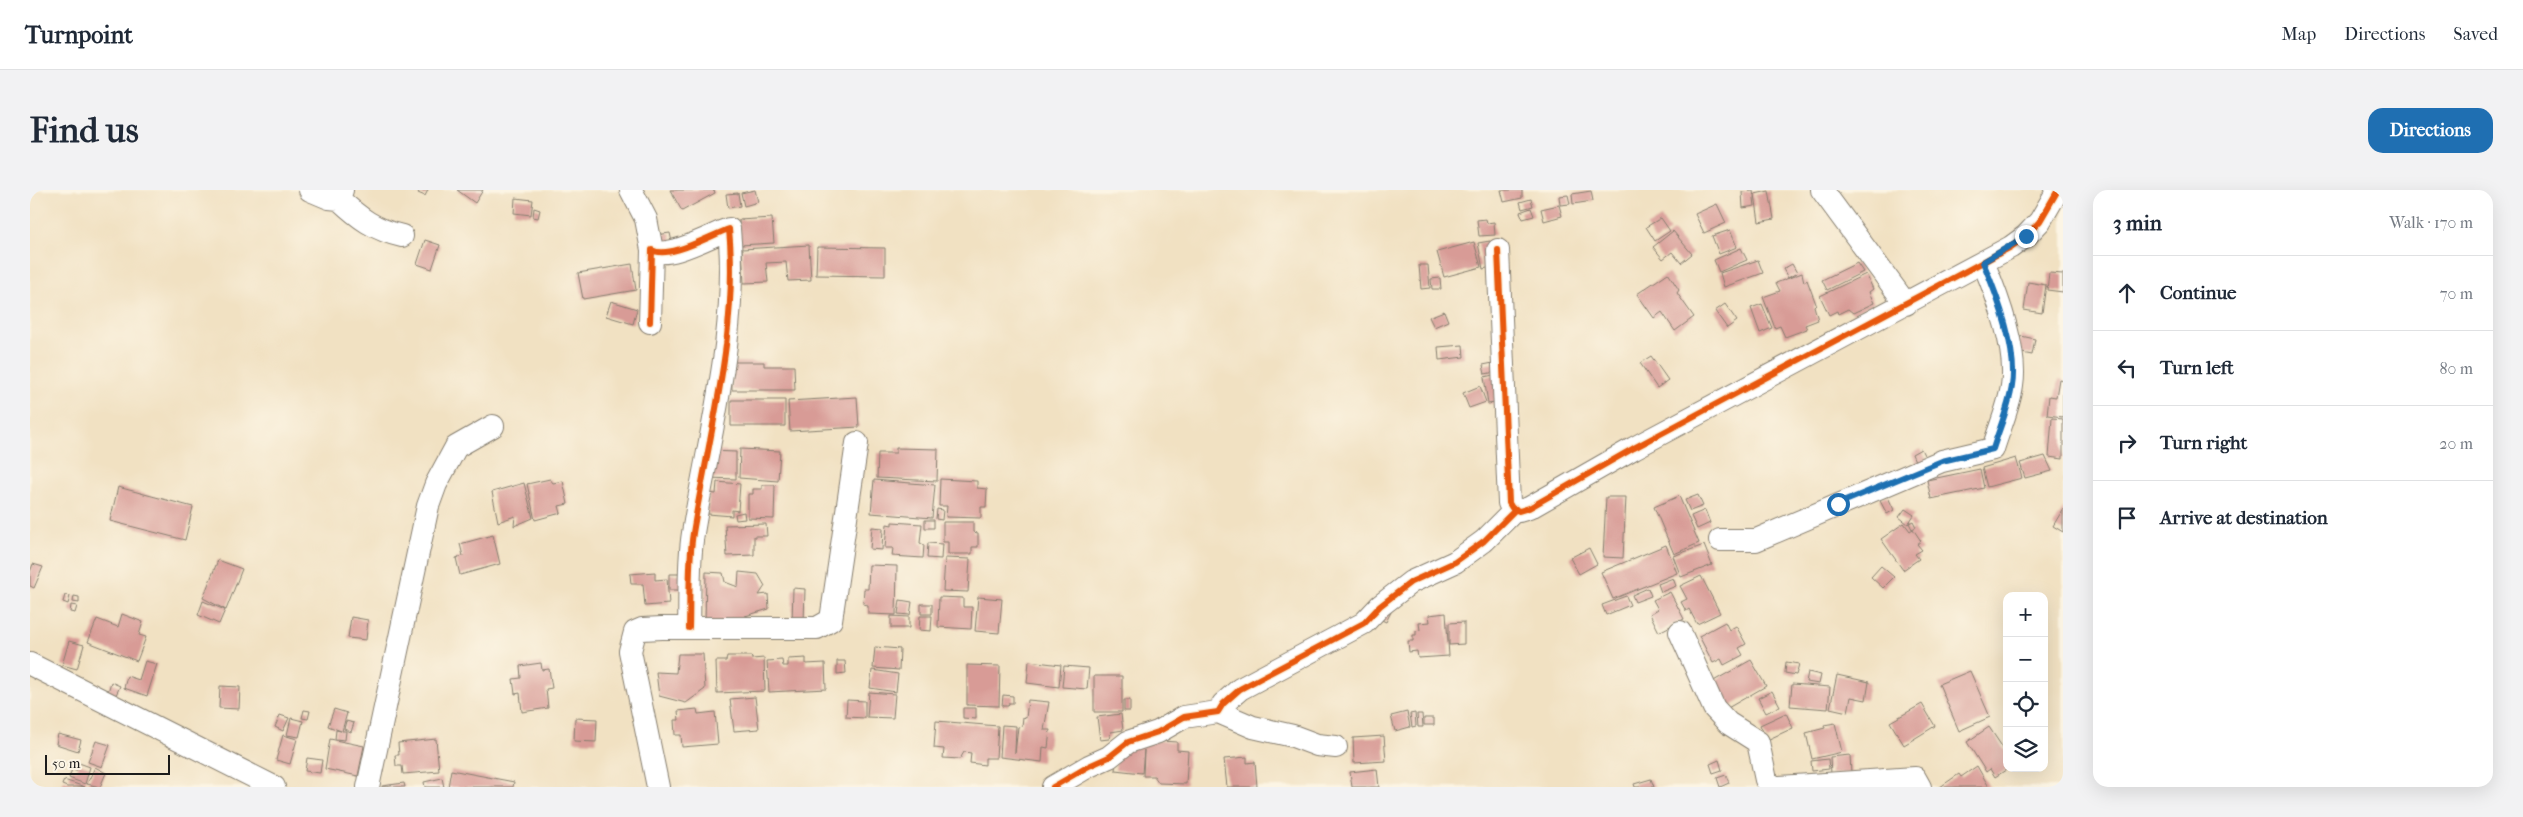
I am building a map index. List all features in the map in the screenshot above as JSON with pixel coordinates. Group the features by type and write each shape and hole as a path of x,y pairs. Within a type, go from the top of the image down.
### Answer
{"street":[{"path":"310,190 329,198 341,194 360,219 384,232 402,236"},
{"path":"631,190 646,219 652,250 650,322"},
{"path":"1822,190 1906,304"},
{"path":"1498,250 1509,503 1512,508 1516,509 1529,508 1634,448 1983,262 2026,236 2040,221 2058,190"},
{"path":"652,250 657,253 683,248 729,229 730,301 721,382 711,425 692,535 689,628"},
{"path":"1720,540 1756,540 1942,461 1993,449 2012,385 2011,352 1995,291 1983,262"},
{"path":"368,787 428,506 436,484 456,447 493,426"},
{"path":"658,787 630,651 631,641 635,632 642,629 817,628 831,620 857,443"},
{"path":"1218,712 1223,704 1240,689 1364,623 1380,606 1411,582 1455,562 1484,541 1516,509"},
{"path":"1680,632 1714,708 1728,723 1758,742 1766,780 1774,787"},
{"path":"30,664 274,787"},
{"path":"1053,787 1089,766 1109,758 1128,742 1158,732 1184,717 1218,712 1253,727 1293,736 1317,745 1336,747"},
{"path":"1780,787 1892,778 1915,778 1920,787"}],"building":[{"path":"420,190 428,190 425,196 418,193"},
{"path":"457,190 483,190 475,203"},
{"path":"670,190 714,190 715,193 682,211"},
{"path":"755,190 758,202 744,206 741,193"},
{"path":"1501,190 1522,190 1522,198 1504,202"},
{"path":"1591,191 1593,201 1573,204 1572,194"},
{"path":"1753,191 1755,206 1743,208 1742,192"},
{"path":"1769,191 1774,219 1759,222 1755,194"},
{"path":"738,193 740,206 728,208 726,194"},
{"path":"1568,195 1570,204 1560,205 1559,196"},
{"path":"515,198 533,200 531,215 514,213"},
{"path":"1531,199 1533,206 1522,209 1520,202"},
{"path":"1717,204 1726,223 1704,233 1695,214"},
{"path":"1559,205 1562,216 1544,221 1541,209"},
{"path":"534,208 540,210 538,218 533,217"},
{"path":"1531,208 1534,216 1523,219 1520,212"},
{"path":"772,218 774,243 740,245 739,220"},
{"path":"1661,218 1670,231 1655,241 1646,227"},
{"path":"1486,219 1487,223 1494,222 1495,235 1479,236 1477,220"},
{"path":"1730,230 1737,247 1719,254 1712,236"},
{"path":"1673,231 1692,254 1681,263 1672,252 1663,259 1653,247"},
{"path":"670,233 672,242 657,245 656,235"},
{"path":"425,240 440,245 432,269 417,264"},
{"path":"1490,241 1495,266 1483,269 1478,243"},
{"path":"1474,242 1481,267 1444,277 1437,252"},
{"path":"809,245 811,280 788,281 786,262 766,263 768,282 744,283 742,249"},
{"path":"817,247 885,248 885,276 816,275"},
{"path":"1741,248 1747,260 1719,272 1714,260"},
{"path":"1758,260 1763,273 1724,287 1720,273"},
{"path":"1857,263 1863,272 1827,290 1822,280"},
{"path":"632,264 636,290 583,299 578,273"},
{"path":"1792,264 1797,273 1788,278 1783,269"},
{"path":"1419,265 1428,265 1430,288 1421,289"},
{"path":"1668,273 1679,290 1677,293 1694,317 1675,331 1662,312 1654,318 1637,294"},
{"path":"1802,273 1804,282 1807,280 1816,304 1814,306 1818,320 1805,325 1807,329 1785,337 1780,326 1775,328 1763,297 1780,291 1776,283"},
{"path":"2049,273 2063,274 2063,292 2047,290"},
{"path":"1866,274 1873,289 1869,292 1874,303 1853,313 1848,309 1838,314 1837,311 1829,315 1820,296"},
{"path":"1440,278 1441,289 1432,289 1431,279"},
{"path":"2028,282 2046,285 2042,313 2024,310"},
{"path":"611,301 637,309 633,324 606,316"},
{"path":"1725,304 1737,321 1727,328 1715,311"},
{"path":"1762,304 1772,328 1760,333 1751,308"},
{"path":"1444,311 1448,321 1434,327 1429,317"},
{"path":"2021,336 2035,339 2032,355 2017,352"},
{"path":"1463,345 1464,357 1439,360 1438,347"},
{"path":"1651,356 1668,380 1657,388 1640,363"},
{"path":"731,362 764,362 764,366 794,366 795,390 732,390"},
{"path":"1498,362 1500,371 1485,374 1483,365"},
{"path":"1498,374 1503,402 1488,404 1484,377"},
{"path":"2059,379 2063,380 2063,417 2047,415 2049,396 2056,397"},
{"path":"1480,386 1486,402 1469,408 1463,393"},
{"path":"857,397 859,427 790,431 788,401"},
{"path":"731,400 785,400 785,426 731,426"},
{"path":"2052,418 2063,419 2063,459 2049,457"},
{"path":"896,448 938,449 937,481 877,478 878,453 896,453"},
{"path":"740,449 780,451 778,481 739,478"},
{"path":"1921,449 1927,461 1917,466 1912,454"},
{"path":"709,451 736,452 736,479 708,478"},
{"path":"2045,456 2052,471 2025,478 2020,463"},
{"path":"2016,458 2022,478 1987,487 1982,468"},
{"path":"1980,469 1984,488 1931,499 1927,480"},
{"path":"550,479 553,483 563,481 568,504 559,506 561,513 535,520 527,484"},
{"path":"940,479 977,481 977,488 987,489 986,507 981,507 981,518 946,517 947,506 939,506"},
{"path":"874,480 935,485 932,518 871,513"},
{"path":"717,482 740,484 738,511 732,510 732,516 708,514 709,493 716,494"},
{"path":"524,483 533,518 514,526 515,516 498,522 492,492"},
{"path":"762,485 775,485 774,519 748,518 748,494 753,494 753,489 762,489"},
{"path":"118,487 193,507 185,540 110,521"},
{"path":"1698,495 1703,506 1690,511 1685,500"},
{"path":"1887,495 1894,510 1887,514 1879,499"},
{"path":"1679,496 1699,543 1674,554 1654,507"},
{"path":"1606,497 1626,497 1623,558 1603,557"},
{"path":"937,509 943,510 942,520 936,519"},
{"path":"1905,509 1914,515 1908,524 1899,517"},
{"path":"2063,509 2063,532 2053,526"},
{"path":"1705,510 1710,523 1697,529 1691,516"},
{"path":"744,512 745,519 736,520 735,514"},
{"path":"925,520 934,520 934,528 925,528"},
{"path":"1913,521 1916,527 1912,529 1909,523"},
{"path":"892,522 922,524 920,543 924,545 923,558 892,556 893,548 885,548 887,524 892,525"},
{"path":"943,522 973,522 973,532 978,533 978,547 972,547 972,554 948,554 948,542 943,542"},
{"path":"1904,523 1910,531 1913,529 1921,541 1917,544 1922,550 1915,554 1919,559 1903,570 1881,539"},
{"path":"766,524 767,536 754,536 754,555 727,556 725,525"},
{"path":"872,527 883,528 882,550 870,549"},
{"path":"493,535 500,564 460,575 456,558 463,556 460,544"},
{"path":"928,543 942,544 941,559 927,558"},
{"path":"1666,545 1677,573 1613,599 1601,572"},
{"path":"1704,545 1712,565 1681,577 1673,556"},
{"path":"1589,548 1597,564 1579,574 1570,558"},
{"path":"945,558 970,559 968,592 943,591"},
{"path":"218,560 242,569 226,610 203,598"},
{"path":"33,564 43,567 34,588 30,586 30,572"},
{"path":"869,565 897,566 896,615 868,614 868,605 863,604 864,589 868,589"},
{"path":"1881,566 1894,577 1883,588 1871,577"},
{"path":"655,572 655,580 667,579 669,604 645,606 643,584 631,584 630,574"},
{"path":"706,572 723,573 725,582 738,587 739,572 758,574 765,586 759,595 768,594 769,609 745,616 738,623 705,623"},
{"path":"669,574 682,574 683,590 669,590"},
{"path":"1701,576 1720,613 1697,624 1689,609 1686,611 1681,602 1687,599 1680,586"},
{"path":"1673,578 1676,586 1661,592 1658,584"},
{"path":"793,588 805,589 804,622 792,622"},
{"path":"1648,588 1651,596 1635,602 1632,595"},
{"path":"1670,592 1684,619 1659,632 1650,614 1658,609 1653,600"},
{"path":"65,595 70,596 68,604 63,602"},
{"path":"74,596 79,597 79,603 73,602"},
{"path":"1626,596 1630,605 1606,615 1602,605"},
{"path":"939,597 963,598 963,607 972,607 971,629 938,627"},
{"path":"978,597 1002,599 999,633 975,631"},
{"path":"900,600 912,602 910,615 898,614"},
{"path":"203,601 225,610 219,624 198,615"},
{"path":"921,604 932,604 932,614 921,614"},
{"path":"71,605 77,606 75,613 70,612"},
{"path":"1392,610 1386,622 1377,618"},
{"path":"1446,613 1449,656 1418,658 1417,651 1409,652 1408,641 1413,641 1413,635 1416,635 1416,631 1420,630 1419,623 1430,622 1429,615"},
{"path":"122,614 143,622 139,635 146,637 137,661 88,642 97,619 118,627"},
{"path":"891,616 909,617 909,628 891,628"},
{"path":"920,616 932,616 931,631 919,630"},
{"path":"351,617 368,620 366,640 348,638"},
{"path":"1464,622 1464,644 1449,645 1449,623"},
{"path":"1725,622 1729,630 1736,626 1746,644 1739,648 1743,655 1724,665 1721,659 1713,663 1699,636"},
{"path":"69,641 84,645 77,669 62,665"},
{"path":"875,647 900,649 899,670 873,668"},
{"path":"678,654 703,654 705,689 686,703 659,696 656,672 676,673"},
{"path":"727,656 751,656 752,659 764,658 765,691 717,693 716,661 726,661"},
{"path":"806,658 806,664 825,663 826,689 769,692 767,661 782,660 783,666 788,666 788,659"},
{"path":"1751,660 1766,686 1726,709 1710,683"},
{"path":"145,661 157,664 147,696 124,688 127,676 139,680"},
{"path":"837,661 845,661 846,673 837,674"},
{"path":"1029,661 1061,665 1059,687 1027,683"},
{"path":"1786,662 1799,664 1796,675 1785,673"},
{"path":"541,663 542,670 549,669 552,688 546,689 548,708 522,712 520,693 515,694 513,679 521,678 520,666"},
{"path":"967,665 1000,666 999,706 967,705"},
{"path":"1064,666 1089,668 1087,689 1062,687"},
{"path":"872,670 898,674 896,692 870,688"},
{"path":"1970,671 1990,717 1959,731 1939,684"},
{"path":"1808,672 1821,675 1819,684 1806,682"},
{"path":"1837,675 1869,682 1866,700 1851,697 1848,712 1830,708"},
{"path":"1094,676 1122,676 1122,712 1094,712"},
{"path":"111,682 120,686 116,695 108,692"},
{"path":"1792,684 1830,687 1828,709 1790,706"},
{"path":"220,686 240,687 239,709 219,708"},
{"path":"1772,691 1780,706 1766,713 1758,698"},
{"path":"869,692 895,694 893,718 867,717"},
{"path":"1003,695 1013,696 1013,703 1009,703 1008,706 1002,706"},
{"path":"755,697 759,729 734,731 730,699"},
{"path":"847,700 865,701 865,718 846,717"},
{"path":"1028,700 1049,702 1044,730 1050,730 1048,748 1043,747 1042,762 1000,757 1002,725 1016,726 1015,753 1018,727 1022,726 1023,717 1026,718"},
{"path":"1124,700 1130,700 1130,711 1124,711"},
{"path":"1922,704 1935,726 1904,745 1890,722"},
{"path":"963,708 976,708 976,719 963,718"},
{"path":"334,709 347,713 342,731 346,731 345,740 335,739 336,730 341,731 328,726"},
{"path":"697,709 698,714 715,712 718,744 682,747 681,735 675,735 674,720 679,720 678,711"},
{"path":"304,710 310,711 308,719 302,718"},
{"path":"1407,712 1410,727 1395,731 1391,716"},
{"path":"1415,713 1416,726 1412,727 1410,714"},
{"path":"1786,713 1793,728 1767,740 1760,725"},
{"path":"1121,714 1123,730 1111,732 1109,739 1100,740 1097,717"},
{"path":"1417,714 1422,714 1423,727 1418,727"},
{"path":"280,715 289,718 283,731 275,727"},
{"path":"291,718 303,721 299,737 287,735"},
{"path":"575,718 597,719 596,742 574,741"},
{"path":"1424,718 1434,718 1434,725 1424,725"},
{"path":"346,721 354,723 351,732 344,729"},
{"path":"936,721 998,726 996,758 985,758 985,765 970,763 971,753 964,752 960,759 943,758 944,749 934,748"},
{"path":"1835,723 1842,752 1812,759 1806,733 1825,728 1824,725"},
{"path":"1989,727 2003,748 2003,772 1995,777 1990,769 1986,772 1967,742"},
{"path":"58,734 81,740 78,751 56,744"},
{"path":"283,735 297,739 290,764 276,760"},
{"path":"1384,736 1386,761 1354,763 1353,738"},
{"path":"330,739 364,746 358,776 325,769"},
{"path":"436,739 439,771 403,774 402,766 396,766 395,755 399,755 398,743"},
{"path":"1145,740 1177,742 1177,750 1188,751 1186,784 1159,783 1154,776 1143,776 1144,750 1142,773 1115,770 1117,753"},
{"path":"96,741 110,745 102,767 88,762"},
{"path":"1850,755 1851,773 1831,774 1830,757"},
{"path":"1247,757 1247,763 1255,762 1257,787 1227,787 1224,759"},
{"path":"307,758 322,760 320,773 305,771"},
{"path":"1828,759 1829,769 1812,771 1811,761"},
{"path":"1719,760 1722,770 1713,773 1710,764"},
{"path":"79,763 90,767 85,784 69,778 72,769 77,770"},
{"path":"1977,766 1989,787 1940,787 1959,774 1961,777"},
{"path":"95,767 106,773 100,787 87,784"},
{"path":"1377,769 1379,787 1352,787 1350,772"},
{"path":"451,770 514,782 513,787 448,787"},
{"path":"1726,775 1729,783 1720,787 1717,778"},
{"path":"442,778 444,787 425,787 424,782"},
{"path":"1651,779 1654,787 1635,787 1634,784"},
{"path":"64,780 85,787 67,787 62,785"},
{"path":"404,783 405,787 382,787 382,786"}],"cycle path":[{"path":"1498,250 1509,503 1512,508 1519,511 1529,508 1634,448 2011,247 2026,236 2040,221 2058,190"},
{"path":"650,322 652,250 669,252 690,246 729,229 730,305 721,382 691,545 689,628"},
{"path":"1053,787 1089,766 1109,757 1128,742 1158,732 1184,717 1218,712 1223,704 1240,689 1364,623 1380,606 1411,582 1455,562 1484,541 1516,509"}],"route":[{"path":"1838,504 1942,461 1993,449 2012,385 2011,352 1995,291 1983,262 2026,236"}]}
